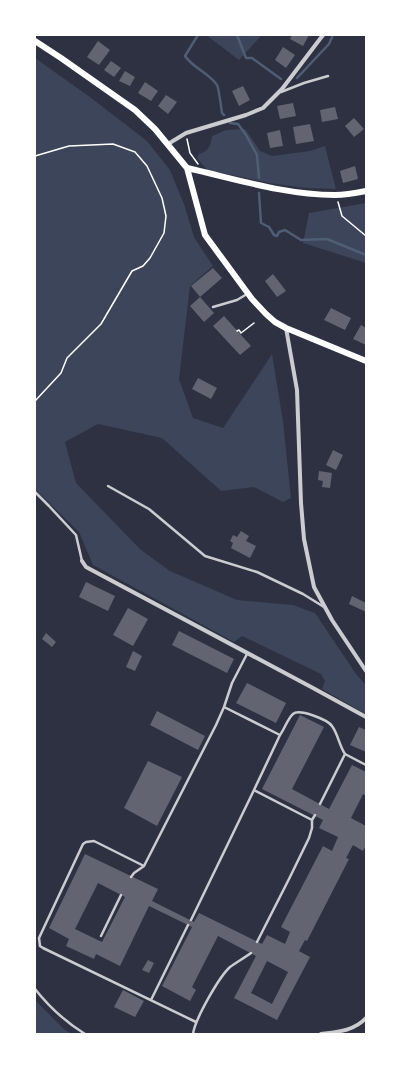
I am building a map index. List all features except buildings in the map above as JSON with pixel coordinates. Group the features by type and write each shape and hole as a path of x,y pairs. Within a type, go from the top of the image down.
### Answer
{"main road":[{"path":"35,41 136,110 156,129 187,168 205,235 248,294 266,314 275,322 286,328 366,361"},
{"path":"187,168 266,187 305,193 336,195 366,191"}],"street":[{"path":"168,144 186,133 246,115 263,108 282,89 323,35"},
{"path":"286,328 297,390 301,503 304,539 314,587 332,620 366,671"},
{"path":"82,561 86,567 366,717"},
{"path":"321,1034 344,1030 356,1026 366,1018"}],"lane":[{"path":"277,94 304,83 328,76"},
{"path":"213,306 237,300 248,294"},
{"path":"108,486 149,509 205,556 257,572 303,594 325,607"},
{"path":"35,492 76,535 82,561"},
{"path":"131,877 138,869 144,866 224,707 232,683 248,653"},
{"path":"224,707 280,735"},
{"path":"191,920 280,735 292,714 301,712 326,720 334,728 344,754 366,765"},
{"path":"320,804 344,754"},
{"path":"254,790 312,820"},
{"path":"257,942 309,838 312,828 312,820 315,815"},
{"path":"144,866 94,841 83,844 39,938 40,946 196,1022"},
{"path":"101,936 121,895"},
{"path":"151,1000 188,925"},
{"path":"193,1034 196,1022 221,978 230,967 251,953"},
{"path":"35,989 54,1011 69,1024 85,1034"}],"path":[{"path":"186,133 190,153 205,172"},
{"path":"35,156 69,146 113,144 135,152 147,166 162,198 166,216 164,233 150,258 143,266 132,271 101,324 67,358 61,373 35,401"},
{"path":"336,195 342,216 366,236"},
{"path":"237,331 239,330 241,333 254,323"}],"shaded area":[{"path":"206,35 262,35 239,60"},
{"path":"35,58 90,97 147,141 170,170 184,204 194,237 213,266 190,286 179,379 193,418 223,428 272,354 283,421 291,498 283,502 254,487 221,491 162,438 98,424 65,442 76,483 141,550 170,571 237,600 293,605 315,613 356,674 366,685 366,714 322,689 325,681 321,674 242,636 234,642 93,565 79,532 35,489"},
{"path":"245,129 260,151 272,156 310,151 325,146 336,189 306,188 269,183 207,170 197,158 199,154 209,147 212,136 226,130"},
{"path":"366,203 366,263 303,243 309,213"},
{"path":"35,1000 64,1029 71,1034 35,1034"}],"waterway":[{"path":"198,35 185,56 192,64 210,77 217,85 222,113 224,115"},
{"path":"237,35 246,58 252,58 281,79"},
{"path":"297,78 329,44 333,35"},
{"path":"230,123 238,124 257,155 259,178"},
{"path":"259,193 261,223 269,227 274,235 277,236 279,232 285,230 301,240 327,239 366,255"}]}
